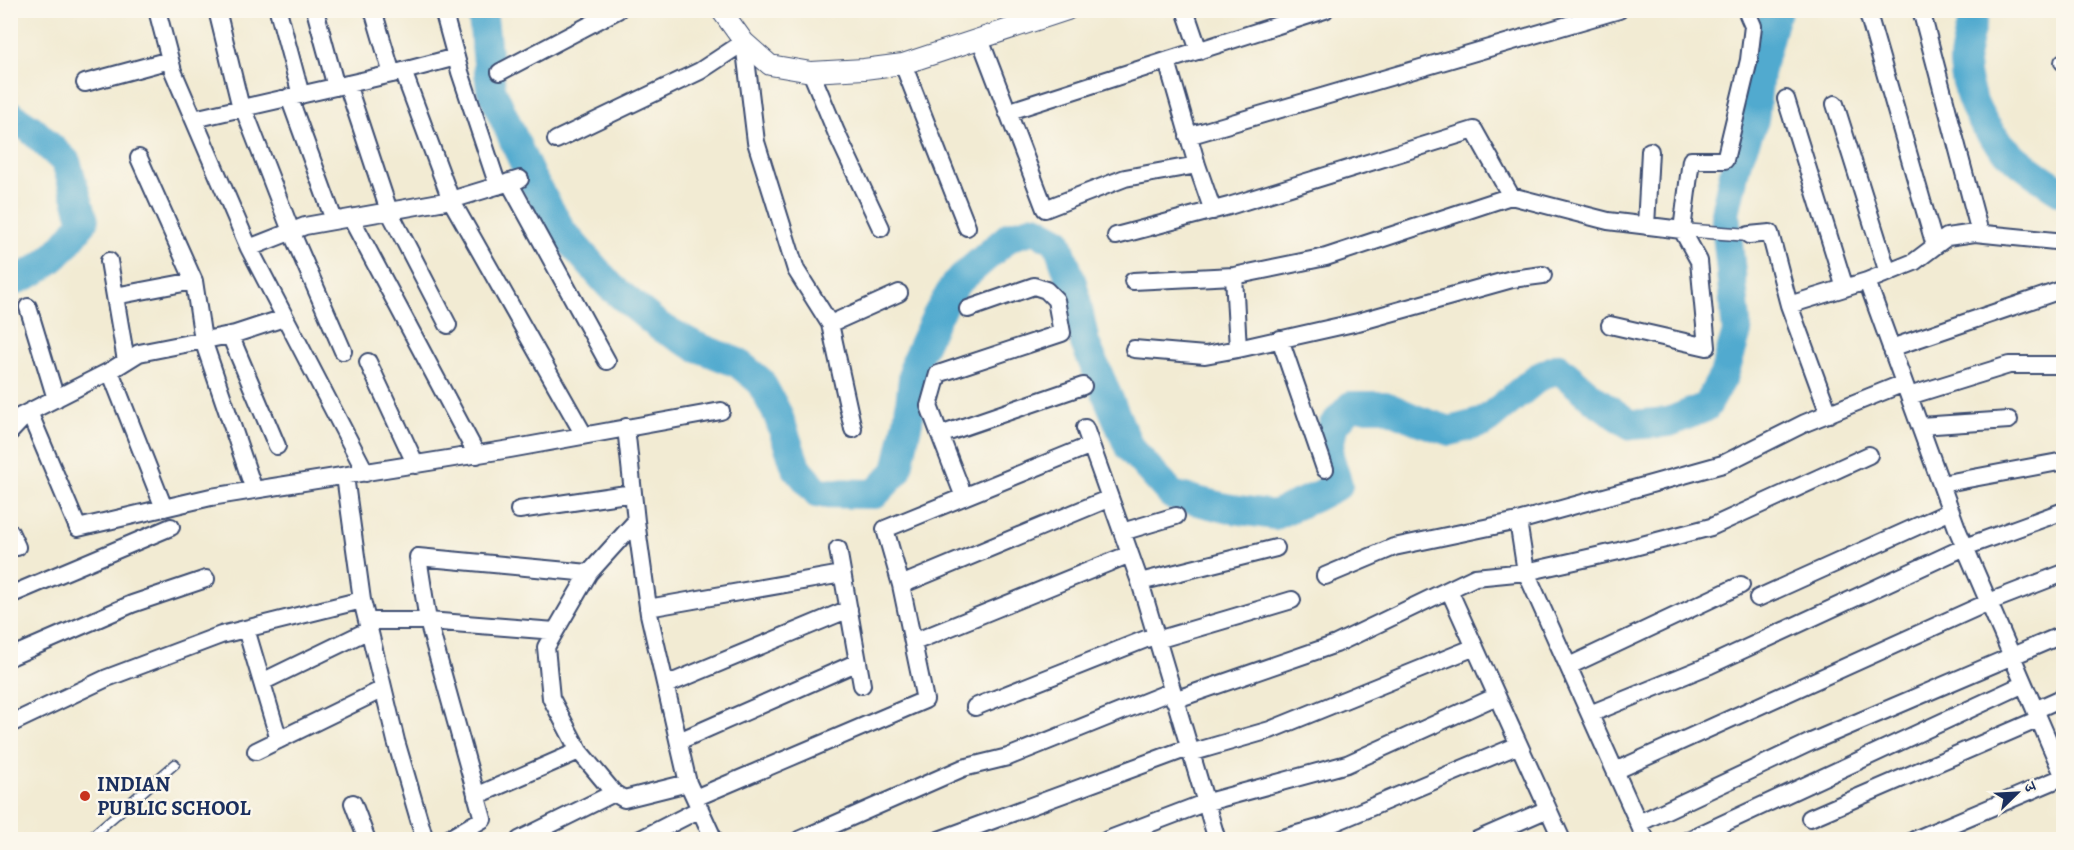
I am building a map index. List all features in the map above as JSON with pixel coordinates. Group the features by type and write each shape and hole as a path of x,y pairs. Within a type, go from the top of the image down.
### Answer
{"street":[{"path":"157,10 170,60 249,248 366,473"},
{"path":"217,10 242,108 291,231 343,351"},
{"path":"278,10 295,96 334,220"},
{"path":"315,10 388,211 448,326"},
{"path":"373,10 451,200 584,435"},
{"path":"443,10 456,57 509,182 607,361"},
{"path":"500,72 618,10"},
{"path":"720,10 744,42 770,65 811,72 903,64 980,39 1026,16 1067,10"},
{"path":"1185,10 1199,51"},
{"path":"1007,111 1325,10"},
{"path":"1188,136 1619,10"},
{"path":"1610,325 1707,347 1699,261 1682,230 1691,159 1725,160 1749,60 1753,26 1746,10"},
{"path":"1867,10 1935,246"},
{"path":"1924,11 1980,233"},
{"path":"980,39 1044,209 1125,178 1197,165"},
{"path":"556,140 700,71 744,42"},
{"path":"744,42 756,142 796,270 830,324 853,429"},
{"path":"194,119 397,73 456,57"},
{"path":"85,83 170,60"},
{"path":"1167,61 1188,136 1213,211"},
{"path":"903,64 967,227"},
{"path":"811,72 881,228"},
{"path":"1786,99 1845,288"},
{"path":"1835,104 1887,273"},
{"path":"1116,236 1213,211 1474,130 1511,196"},
{"path":"1646,226 1650,152"},
{"path":"139,158 194,281 204,340 255,490"},
{"path":"249,248 305,226 451,200 509,182"},
{"path":"1132,281 1234,276 1326,257 1511,196 1608,221 1749,235 1770,233 1789,305 1829,414"},
{"path":"351,218 477,455"},
{"path":"1789,305 1867,281 1914,262 1947,237 1980,233 2055,241"},
{"path":"109,261 126,361"},
{"path":"1134,349 1205,355 1358,322 1512,279 1543,275"},
{"path":"1234,276 1238,349"},
{"path":"115,296 194,281"},
{"path":"1867,281 1965,547 2062,769 1914,840"},
{"path":"964,497 929,406 938,374 1062,333 1056,300 1046,290 1034,286 968,309"},
{"path":"1891,348 2064,289"},
{"path":"830,324 899,292"},
{"path":"28,307 56,399"},
{"path":"10,421 110,371 139,352 230,335 284,318"},
{"path":"230,335 277,446"},
{"path":"1280,339 1325,469"},
{"path":"368,362 416,465"},
{"path":"1324,576 1394,547 1518,521 1723,464 1805,423 1906,390 2009,365 2064,365"},
{"path":"110,371 164,508"},
{"path":"940,435 1083,386"},
{"path":"29,412 78,528 211,496 477,455 721,411"},
{"path":"10,432 29,412"},
{"path":"1920,426 2009,420"},
{"path":"626,427 648,608 679,741 695,797 714,840"},
{"path":"1085,428 1140,582 1216,840"},
{"path":"639,840 695,797 925,700 901,585 885,529 1091,445"},
{"path":"799,840 963,768 1008,757 1173,695 1336,644 1476,577 1526,572 1619,551 1711,526 1869,454"},
{"path":"1941,484 2064,461"},
{"path":"345,476 362,600 383,689 424,840"},
{"path":"519,510 633,493"},
{"path":"901,585 1110,498"},
{"path":"1758,598 1951,511"},
{"path":"1590,714 1710,665 1965,547 2064,511"},
{"path":"1122,532 1176,516"},
{"path":"636,521 589,573 546,647 551,698 579,751 614,793 624,799 695,797"},
{"path":"1518,521 1526,572 1646,840"},
{"path":"10,595 171,527"},
{"path":"1140,582 1276,548"},
{"path":"838,549 862,685"},
{"path":"914,642 1131,554"},
{"path":"447,840 483,819 428,621 418,557 589,573"},
{"path":"1615,771 1989,602 2064,573"},
{"path":"648,608 842,574"},
{"path":"10,657 132,604 206,579"},
{"path":"1569,666 1741,585"},
{"path":"1449,590 1562,840"},
{"path":"10,724 107,678 221,635 362,600"},
{"path":"975,708 1156,638 1292,600"},
{"path":"666,685 849,609"},
{"path":"262,682 368,626 428,621 555,631"},
{"path":"246,629 279,740"},
{"path":"1639,823 1811,742 2064,634"},
{"path":"939,840 1189,750 1270,730 1475,647"},
{"path":"679,741 858,662"},
{"path":"1688,840 2024,684"},
{"path":"256,751 383,689"},
{"path":"1107,840 1204,803 1347,764 1497,696"},
{"path":"1810,818 2037,715 2064,697"},
{"path":"1276,840 1326,826 1519,745"},
{"path":"476,796 579,751"},
{"path":"519,840 614,793"},
{"path":"353,803 367,840"},
{"path":"1477,840 1548,809"}],"lane":[{"path":"87,840 175,764"}],"waterway":[{"path":"482,10 491,89 531,178 563,233 611,287 660,327 695,346 738,363 760,381 778,415 796,467 818,493 875,494 897,471 908,421 915,362 936,317 956,283 1010,236 1035,229 1057,241 1073,286 1085,343 1129,447 1172,495 1226,508 1274,515 1338,485 1328,453 1333,426 1351,406 1385,406 1450,431 1484,422 1537,378 1558,368 1594,399 1631,425 1669,422 1706,407 1724,375 1737,332 1725,213 1737,160 1754,120 1759,73 1774,17 1778,10"},
{"path":"1975,10 1964,59 1968,87 1975,107 1997,141 2028,169 2064,193"},
{"path":"10,115 31,129 66,162 84,221 52,258 34,272 10,282"}],"place":[{"name":"INDIAN PUBLIC SCHOOL","path":"85,796"}]}
